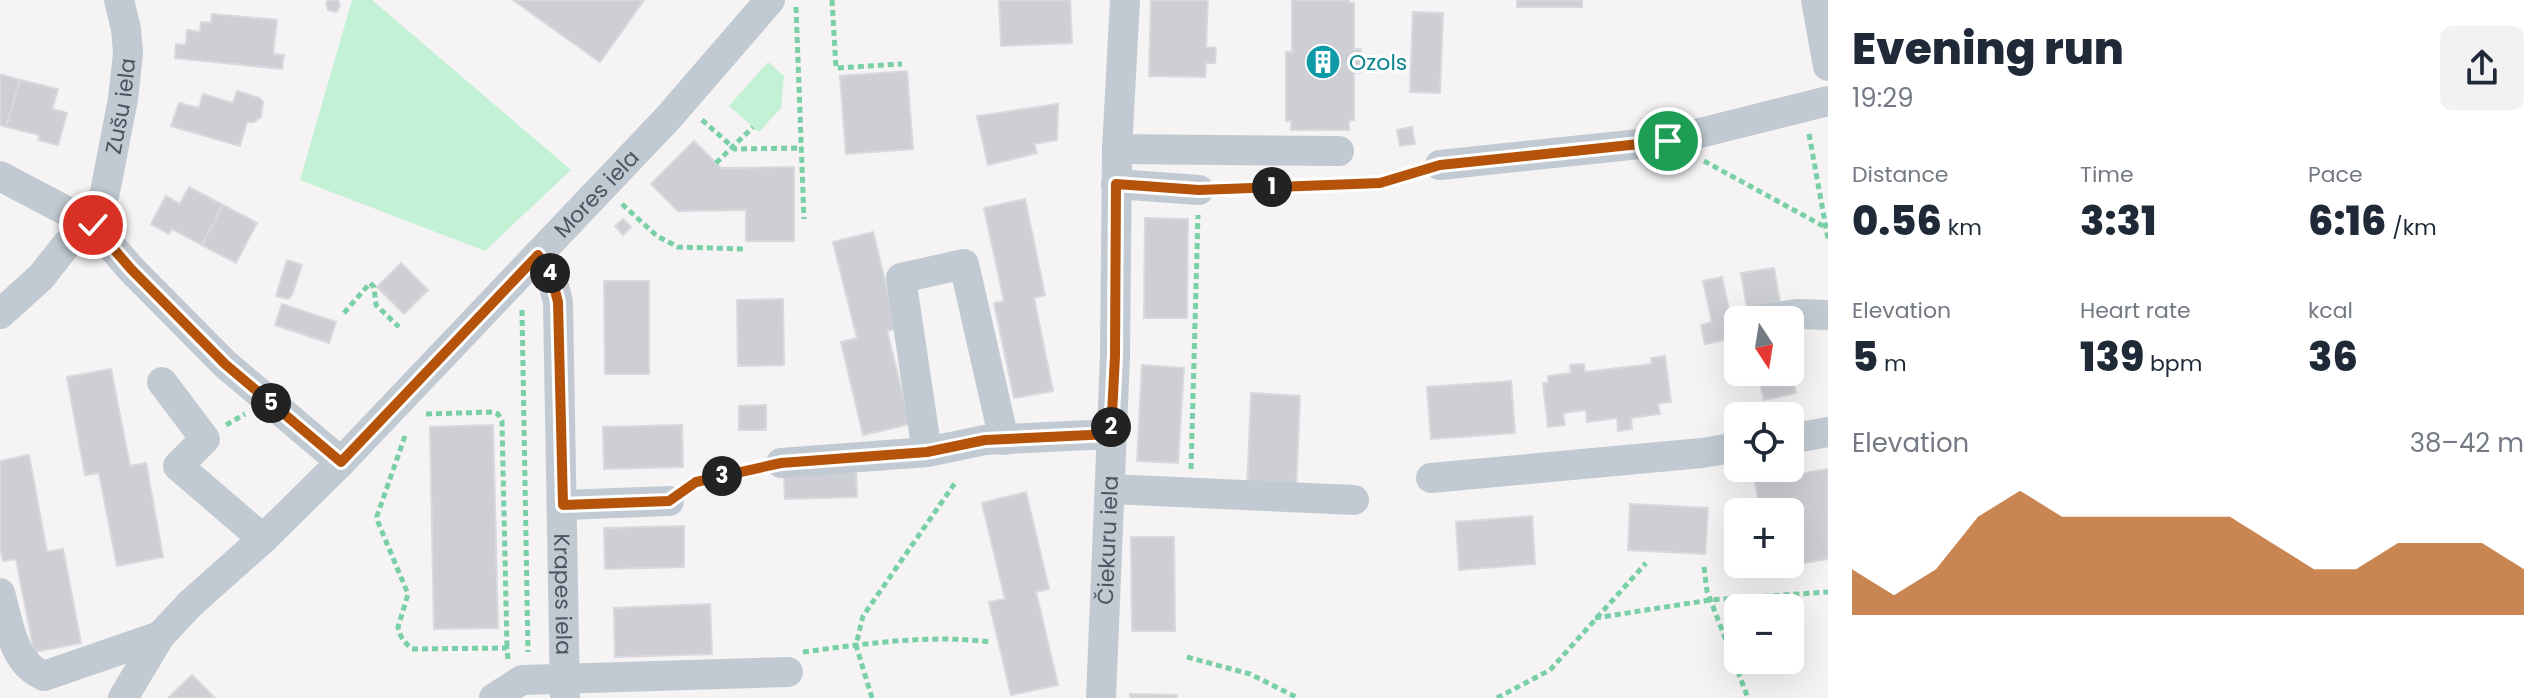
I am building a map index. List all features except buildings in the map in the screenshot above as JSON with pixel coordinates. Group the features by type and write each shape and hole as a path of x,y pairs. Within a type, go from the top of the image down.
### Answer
{"street":[{"name":"Zušu iela","path":"93,225 105,192 123,99 128,53 119,0"},
{"name":"Mores iela","path":"123,698 160,636 341,462 668,118 770,0"},
{"name":"Čiekuru iela","path":"1100,698 1115,356 1116,184 1125,0"},
{"path":"1816,0 1828,66"},
{"path":"1440,165 1668,141 1828,101"},
{"path":"1117,149 1339,151"},
{"path":"0,176 93,225 225,364 341,462"},
{"path":"1116,184 1199,190"},
{"path":"0,314 41,277 67,244 93,225"},
{"name":"Krapes iela","path":"532,262 551,275 558,302 563,505 534,689"},
{"path":"927,452 901,278 964,264 1004,440"},
{"path":"1804,314 1828,315"},
{"path":"162,382 205,439 178,466 263,539"},
{"path":"1804,436 1828,432"},
{"path":"781,463 927,452 985,440 1111,434"},
{"path":"1431,478 1724,449"},
{"path":"1110,489 1354,500"},
{"path":"563,505 669,501"},
{"path":"0,593 18,654 33,671 44,676 160,636"},
{"path":"534,689 788,672"}],"path":[{"path":"791,0 798,9 804,219"},
{"path":"832,0 836,68 902,64"},
{"path":"698,116 735,149 802,148"},
{"path":"716,163 753,127"},
{"path":"1668,141 1826,228"},
{"path":"1190,493 1199,190 1380,183 1440,165"},
{"path":"630,193 622,203 657,236 678,247 745,249"},
{"path":"532,262 522,307 528,655 534,689"},
{"path":"344,313 370,283 374,287 376,305 399,327"},
{"path":"205,439 268,400"},
{"path":"416,416 493,412 502,421 507,648 534,689"},
{"path":"408,428 377,516 408,594 398,627 403,641 420,651 507,648"},
{"path":"669,501 696,482 781,463"},
{"path":"872,698 856,645 863,616 955,483"},
{"path":"1497,698 1550,670 1646,563"},
{"path":"1704,567 1710,600 1748,698"},
{"path":"1595,618 1710,600 1828,592"},
{"path":"788,672 794,653 856,645 964,638 990,642"},
{"path":"1187,657 1250,674 1298,698"}],"green space":[{"path":"352,0 372,0 571,170 485,251 300,180"},
{"path":"768,62 784,76 781,108 759,132 729,106"}],"place":[{"name":"Ozols","path":"1323,62"}],"route":[{"path":"93,225 131,269 225,364 341,462 538,255 551,275 558,302 563,505 669,501 696,482 781,463 927,452 985,440 1111,434 1115,356 1116,184 1199,190 1380,183 1440,165 1668,141"}]}
